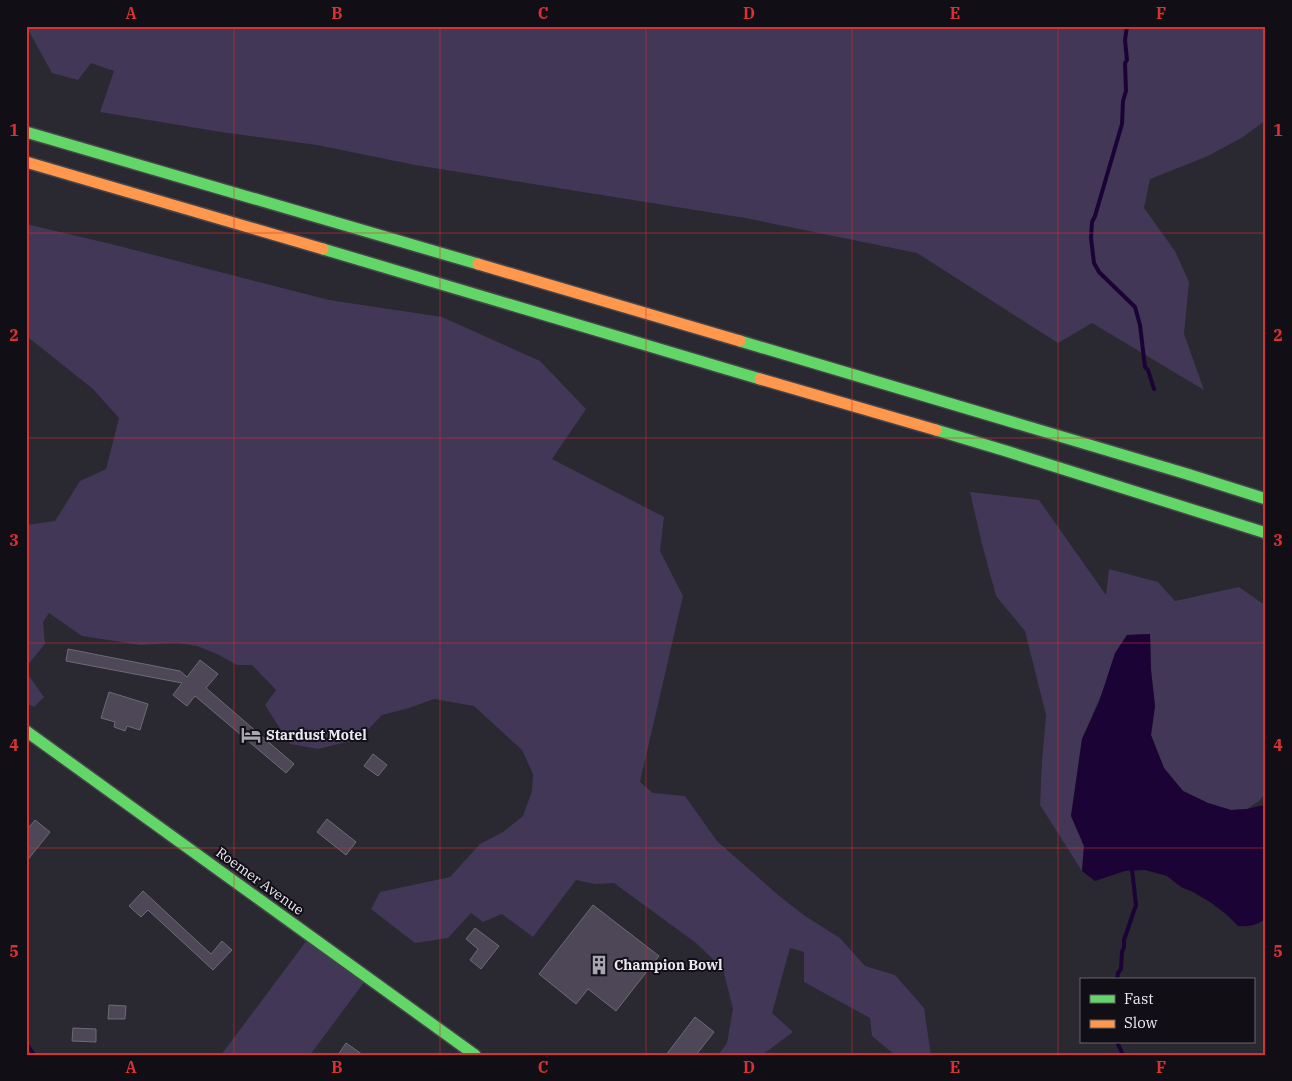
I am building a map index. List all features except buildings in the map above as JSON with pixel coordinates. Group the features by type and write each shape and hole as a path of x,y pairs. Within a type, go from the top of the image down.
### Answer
{"main road":[{"path":"26,132 1266,499"},
{"path":"26,162 1006,451 1266,532"},
{"name":"Roemer Avenue","path":"26,731 476,1055"}],"shaded area":[{"path":"26,26 1266,26 1266,120 1243,137 1208,156 1150,179 1144,208 1175,251 1189,282 1184,334 1204,390 1092,323 1058,343 917,253 745,218 415,165 317,145 221,132 100,112 114,71 91,63 78,80 52,73"},
{"path":"26,224 329,300 442,317 540,361 586,409 552,459 664,517 660,551 683,596 640,782 653,793 685,796 717,841 778,895 805,916 840,938 865,966 895,975 924,1008 931,1055 895,1055 872,1036 870,1018 804,982 804,952 790,948 772,1013 793,1032 762,1055 718,1055 727,1043 733,1009 723,969 696,943 614,883 595,884 576,880 533,937 502,914 483,922 471,913 448,938 415,943 371,909 380,892 450,877 480,844 503,832 523,816 532,791 533,774 522,750 474,706 434,699 382,715 359,739 318,749 290,744 265,705 276,690 252,665 237,665 197,646 177,643 141,645 82,636 49,613 43,622 45,644 26,667 26,525 55,521 80,481 106,469 119,418 93,389 29,338 26,338"},
{"path":"970,492 1039,500 1106,595 1109,569 1158,582 1175,601 1239,587 1266,606 1266,793 1259,801 1247,809 1231,810 1208,803 1183,791 1164,768 1151,735 1155,706 1150,634 1127,635 1082,739 1071,816 1084,846 1082,871 1040,805 1046,715 1025,631 996,596"},
{"path":"1150,634 1155,706 1151,735 1164,768 1183,791 1208,803 1231,810 1247,809 1266,803 1266,918 1257,924 1238,926 1210,902 1181,887 1167,876 1145,870 1125,871 1095,881 1082,871 1084,846 1071,816 1082,739 1099,702 1115,653 1127,635"},
{"path":"26,672 44,697 34,707 26,703"},
{"path":"310,936 368,977 310,1055 221,1055"}],"waterway":[{"path":"1127,26 1125,40 1127,60 1125,63 1126,91 1123,101 1122,124 1092,222 1091,238 1094,263 1099,272 1135,307 1140,325 1145,367 1148,370 1154,389"},
{"path":"1117,978 1121,969 1124,940 1136,905 1132,869 1130,867"},
{"path":"26,1043 34,1055"},
{"path":"1118,1044 1123,1055"}],"traffic: fast":[{"path":"26,132 478,264"},
{"path":"323,249 760,379"},
{"path":"740,341 1266,499"},
{"path":"936,430 1266,533"},
{"path":"26,731 475,1055"}],"traffic: slow":[{"path":"26,162 323,249"},
{"path":"478,264 740,341"},
{"path":"760,379 936,430"}],"place":[{"name":"Stardust Motel","path":"251,735"},
{"name":"Champion Bowl","path":"599,965"}]}
